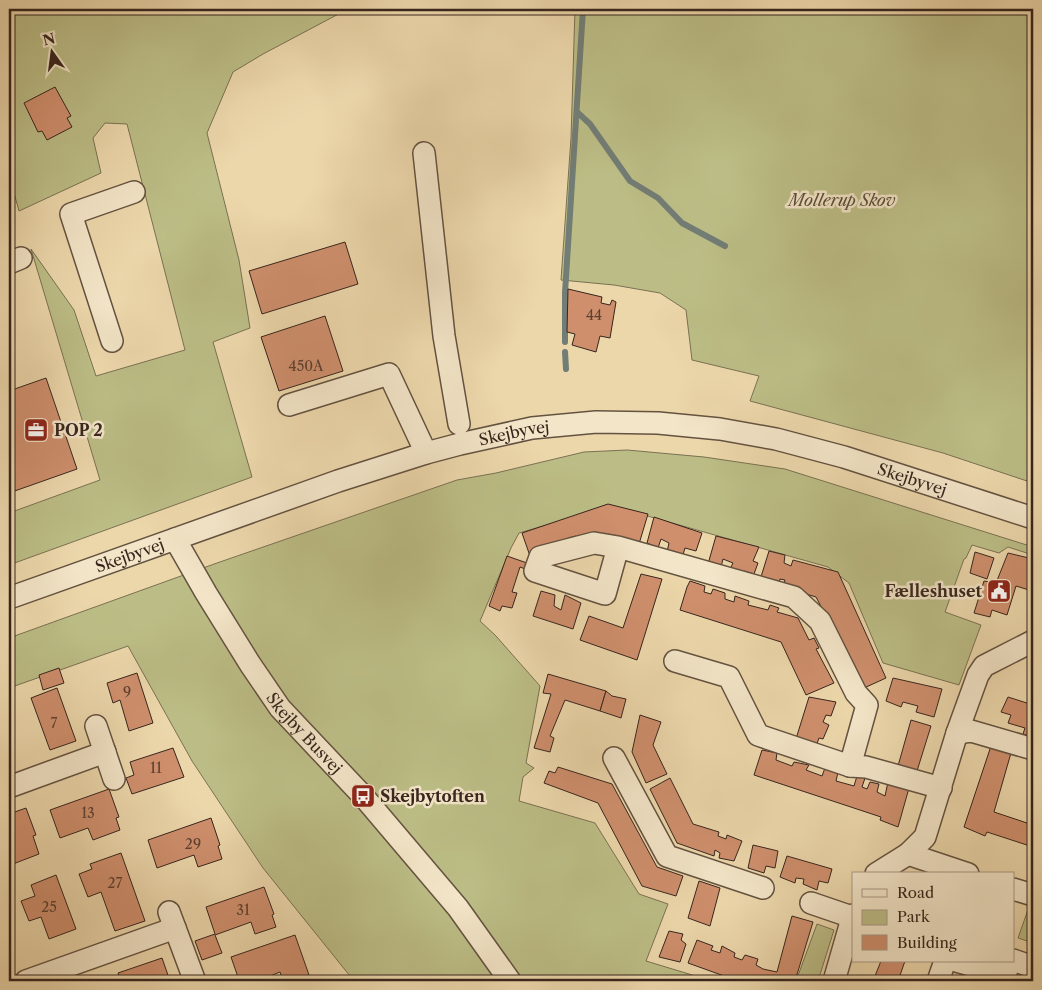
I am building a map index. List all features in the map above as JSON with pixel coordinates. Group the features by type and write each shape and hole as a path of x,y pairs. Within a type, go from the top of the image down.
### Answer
{"street":[{"path":"424,153 444,336 459,424"},
{"path":"112,341 71,214 134,192"},
{"path":"289,405 389,374 426,453"},
{"name":"Skejbyvej","path":"9,598 338,480 426,453 532,428 596,422 658,423 720,429 776,439 844,457 1033,518"},
{"name":"Skejby Busvej","path":"175,539 250,664 280,708 363,796 458,908 510,981"},
{"path":"618,547 794,597 801,603 820,621 856,693 867,705 850,766"},
{"path":"879,872 908,854 925,837 978,675 984,666 1033,641"},
{"path":"675,660 729,677 758,735 850,766 866,767 940,788"},
{"path":"96,726 114,779"},
{"path":"958,733 971,731 1033,749"},
{"path":"9,787 105,752"},
{"path":"614,758 667,856 763,888"},
{"path":"908,854 962,872"},
{"path":"1014,888 1033,895"},
{"path":"811,903 852,916"},
{"path":"834,981 852,919"},
{"path":"26,981 172,920 194,979"},
{"path":"1014,960 1033,967"},
{"path":"938,981 945,962"},
{"path":"960,962 1005,975 1010,962"}],"green space":[{"path":"9,9 348,9 233,72 207,133 239,260 250,328 213,342 252,477 9,565 9,513 100,480 31,249 74,310 96,376 185,350 127,124 105,123 93,138 101,173 19,211 9,175"},
{"name":"Mollerup Skov","path":"575,9 1033,9 1033,483 943,453 750,401 759,376 692,360 686,310 660,293 614,285 561,280 571,138"},
{"path":"627,450 704,457 785,469 1033,547 1033,555 1008,547 999,553 972,545 964,559 945,612 981,625 959,685 883,663 849,583 828,567 612,506 519,533 480,621 496,636 540,686 526,763 534,768 523,777 519,801 595,823 639,894 668,904 646,961 712,981 354,981 263,868 192,761 128,646 9,688 9,638 217,563 457,480 496,473 584,452"},
{"path":"1033,902 1033,943 1018,938 1030,904"},
{"path":"817,924 834,930 818,981 796,981"}],"building":[{"path":"55,87 71,116 67,118 72,127 47,140 42,131 38,132 24,103"},
{"path":"345,242 358,284 262,314 249,271"},
{"path":"568,289 602,297 601,303 610,305 612,300 616,302 610,338 600,336 596,352 572,345 575,334 567,332"},
{"path":"325,316 343,371 279,391 261,337"},
{"name":"POP 2","path":"46,378 77,469 9,493 9,391"},
{"path":"608,504 648,514 639,544 576,545 576,536 568,538 570,547 530,556 522,533"},
{"path":"654,517 702,533 696,551 685,548 682,558 667,552 669,543 661,539 658,548 647,543"},
{"path":"716,536 759,547 753,561 758,563 754,574 744,571 742,576 729,571 733,563 723,559 721,567 708,564"},
{"path":"769,551 785,555 784,563 791,566 793,560 838,572 886,678 864,688 816,597 783,587 785,580 780,579 778,586 760,580"},
{"path":"975,552 994,558 987,579 970,573"},
{"path":"1008,553 1033,559 1033,580 1029,590 1016,586 1007,615 992,610 990,617 974,613 984,581 996,583"},
{"path":"507,556 527,563 525,569 520,567 512,592 517,593 512,608 502,606 500,611 489,606"},
{"path":"641,574 662,579 637,660 580,640 589,616 623,628"},
{"path":"690,581 705,586 704,592 711,594 713,589 725,593 725,599 734,602 735,596 749,601 748,605 768,610 770,605 779,608 777,612 798,618 809,640 814,638 819,648 816,649 834,683 806,695 781,642 680,610"},
{"path":"541,591 555,595 554,606 561,610 565,595 581,603 573,629 533,616"},
{"path":"59,668 64,683 43,690 39,675"},
{"path":"137,673 153,723 129,731 120,700 113,703 107,683"},
{"path":"548,674 606,691 600,711 565,700 550,736 554,738 550,752 534,748 551,694 543,693"},
{"path":"893,678 942,689 934,717 916,712 918,706 903,702 901,707 886,701"},
{"path":"57,688 76,741 50,750 31,698"},
{"path":"606,691 612,696 626,699 621,718 600,711"},
{"path":"809,697 836,702 831,716 826,715 823,722 829,725 823,739 819,738 815,749 795,742"},
{"path":"1008,697 1033,705 1033,737 1023,734 1025,728 1008,723 1011,715 1001,712"},
{"path":"640,715 661,722 653,745 667,774 646,783 632,752"},
{"path":"911,720 931,726 917,771 898,766"},
{"path":"991,746 1011,753 994,812 1033,825 1033,847 987,832 985,836 964,827"},
{"path":"173,748 184,777 132,794 126,778 134,775 130,762"},
{"path":"762,750 777,753 776,760 792,766 794,762 809,765 806,770 822,776 825,768 838,772 836,781 854,786 857,776 865,778 862,787 867,789 870,782 879,784 877,792 885,796 888,782 909,788 898,827 880,820 881,817 754,775"},
{"path":"558,767 612,784 657,867 683,876 676,896 642,886 598,803 544,783 549,771 555,773"},
{"path":"670,778 693,824 719,832 718,836 726,839 727,835 742,841 734,861 719,858 720,853 715,850 714,856 677,843 650,789"},
{"path":"109,789 119,817 116,818 120,830 93,840 88,828 60,838 50,810"},
{"path":"26,808 36,835 33,836 39,854 13,864 9,851 9,814"},
{"path":"211,818 220,845 218,846 222,859 198,867 194,855 157,868 148,840"},
{"path":"753,845 778,851 775,868 766,866 764,873 748,868"},
{"path":"121,853 145,921 115,931 101,892 88,897 79,874 92,869 90,864"},
{"path":"787,856 832,869 828,883 819,881 817,890 803,884 804,879 796,878 795,883 780,877"},
{"path":"56,875 76,929 49,939 41,917 29,921 21,901 35,896 31,885"},
{"path":"699,881 720,888 710,926 688,918"},
{"path":"264,887 274,914 272,915 276,927 255,934 251,922 215,935 222,953 202,960 195,941 215,934 206,907"},
{"path":"792,916 813,922 795,981 738,981 688,963 697,940 713,946 711,950 720,953 722,946 735,953 734,957 742,960 745,955 758,959 756,965 763,969 777,972"},
{"path":"669,931 683,934 681,940 686,944 680,962 659,957"},
{"path":"295,935 309,975 292,981 283,981 280,972 265,978 266,981 234,981 239,980 231,957"},
{"path":"162,958 170,981 121,981 118,973"},
{"path":"881,962 905,962 898,981 873,981"}],"waterway":[{"path":"565,342 565,293 583,9"},
{"path":"577,112 590,124 630,181 658,198 682,223 725,246"},
{"path":"565,352 566,369"}],"place":[{"name":"POP 2","path":"36,430"},
{"name":"Fælleshuset","path":"999,591"},
{"name":"Skejbytoften","path":"363,796"}]}
